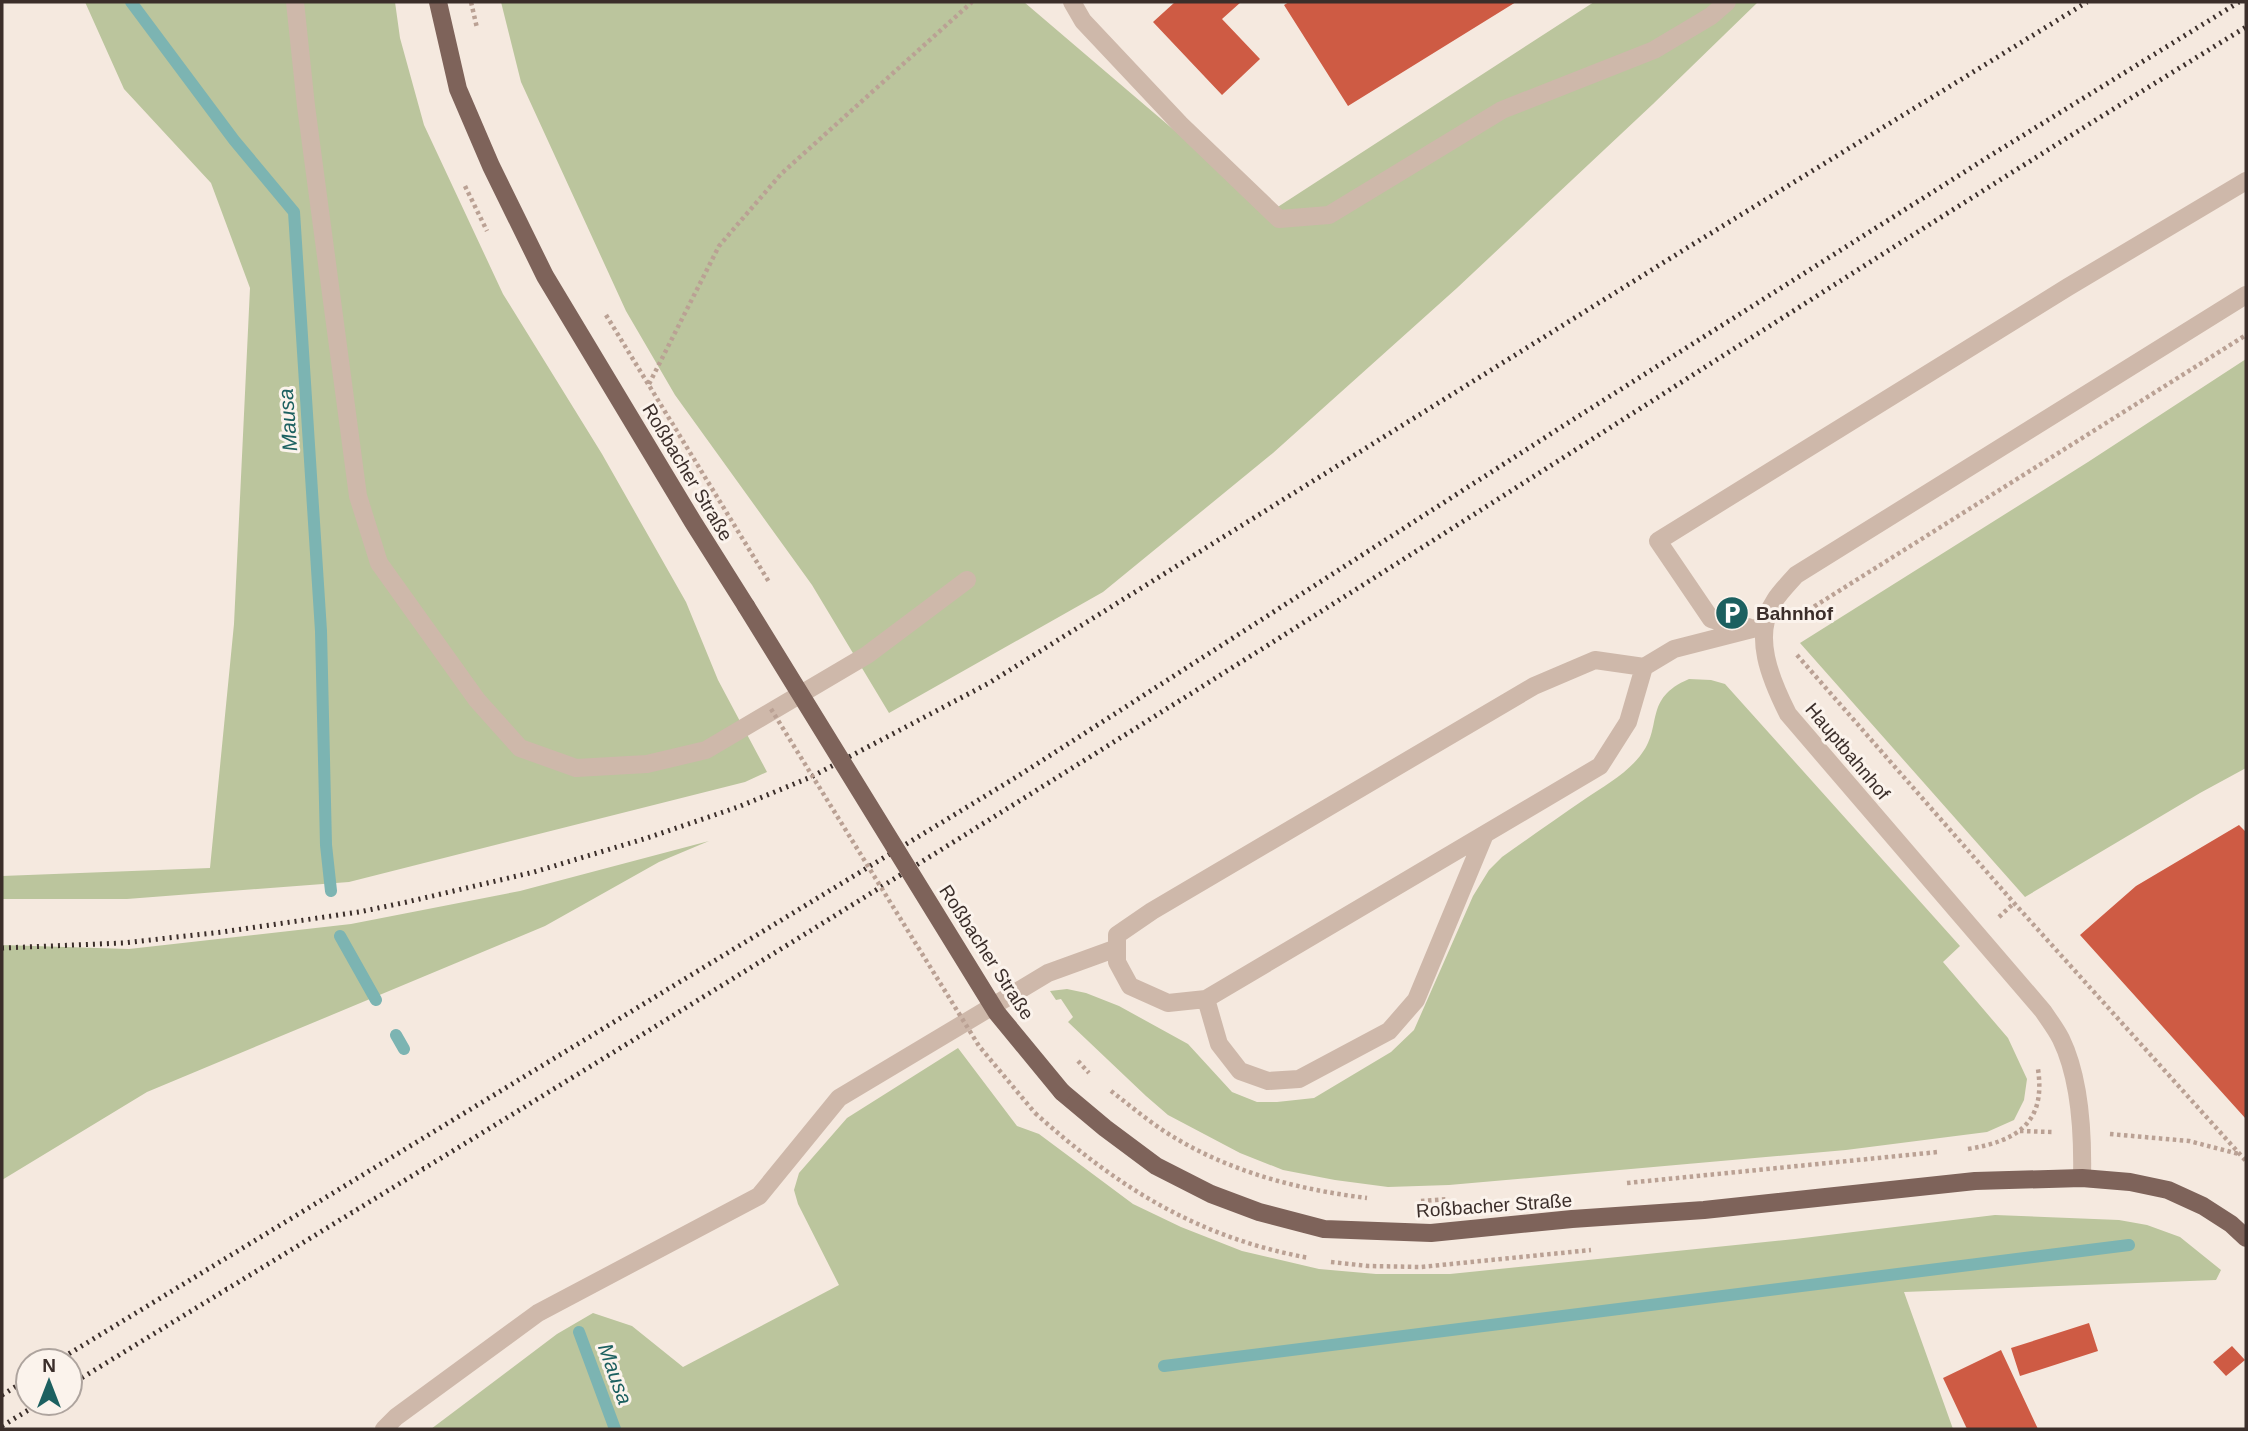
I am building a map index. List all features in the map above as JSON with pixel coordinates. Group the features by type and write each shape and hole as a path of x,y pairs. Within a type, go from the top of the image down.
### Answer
{"main road":[{"name":"Roßbacher Straße","path":"438,2 458,89 491,166 545,276 746,606 998,1013 1062,1093 1156,1166 1211,1194 1259,1212 1324,1229 1431,1233 1572,1219 1704,1210 1975,1181 2082,1178 2130,1182 2168,1190 2203,1206 2231,1224 2246,1238"}],"street":[{"path":"295,2 306,106 358,496 379,563 477,700 520,748 576,768 647,764 706,750 867,655 967,580"},
{"path":"1072,2 1083,21 1180,124 1279,219 1329,215 1502,110 1654,50 1711,16 1727,2"},
{"path":"1764,626 1738,628 1711,619 1658,541 2056,294 2246,181"},
{"name":"Hauptbahnhof","path":"2082,1178 2082,1133 2068,1057 2060,1038 2043,1011 1788,713 1771,681 1765,651 1764,626 1773,601 1796,575 2246,295"},
{"path":"1644,667 1628,722 1600,766 1206,999 1168,1003 1130,986 1117,961 1117,935 1152,911 1534,686 1595,660 1644,667 1674,649 1764,626"},
{"path":"1206,999 1219,1044 1240,1071 1268,1081 1299,1079 1389,1031 1416,1000 1485,834"},
{"path":"384,1429 396,1417 538,1313 759,1196 839,1098 1048,973 1117,948"}],"path":[{"path":"631,419 719,246 781,174 972,2"},
{"path":"606,314 772,588"},
{"path":"1794,626 1815,606 2246,335"},
{"path":"1789,645 2014,903 2246,1161"},
{"path":"1074,1056 1097,1080"},
{"path":"1955,1151 1998,1142 2021,1131 2039,1102 2036,1061"},
{"path":"1106,1087 1176,1139 1225,1163 1266,1178 1377,1199"},
{"path":"2021,1131 2150,1136 2189,1141 2240,1154"},
{"path":"1620,1183 1942,1152"},
{"path":"1416,1201 1451,1199"}],"green space":[{"path":"85,2 395,2 400,38 424,125 503,294 602,454 686,602 718,680 767,772 745,782 349,882 127,899 2,899 2,876 210,868 234,624 250,288 211,183 124,89"},
{"path":"501,2 1024,2 1270,212 1594,2 1758,2 1457,288 1273,453 1103,592 889,713 812,585 675,395 626,311 521,82"},
{"path":"2246,359 2246,768 2025,897 1800,643"},
{"path":"1689,679 1725,684 1960,946 1943,962 2008,1038 2027,1079 2024,1100 2014,1120 1987,1132 1846,1150 1449,1185 1388,1187 1335,1180 1283,1170 1240,1153 1168,1115 1068,1022 1073,1017 1061,999 1056,1000 1050,991 1067,989 1086,993 1119,1006 1188,1044 1232,1092 1257,1102 1314,1098 1391,1052 1414,1030 1473,896 1489,870 1502,857 1628,768 1647,745 1659,705 1665,695"},
{"path":"709,841 659,862 545,926 147,1092 2,1180 2,945 129,949 351,924 520,891"},
{"path":"958,1048 1017,1126 1039,1134 1133,1204 1181,1227 1242,1251 1319,1269 1376,1274 1450,1274 1795,1239 1995,1215 2119,1220 2147,1225 2180,1237 2221,1270 2216,1280 1904,1292 1953,1429 431,1429 557,1334 593,1313 632,1326 683,1367 839,1285 798,1204 794,1190 799,1173 847,1118"}],"building":[{"path":"1175,2 1241,2 1222,19 1260,59 1222,95 1153,22"},
{"path":"1289,2 1516,2 1348,106 1284,5"},
{"path":"2239,825 2246,832 2246,1119 2080,935 2136,886"},
{"path":"2089,1323 2098,1351 2020,1376 2011,1348"},
{"path":"2232,1346 2245,1360 2226,1376 2213,1362"},
{"path":"2001,1350 2038,1429 1967,1429 1943,1378"}],"waterway":[{"name":"Mausa","path":"131,2 234,140 294,212 321,631 326,845 331,891"},
{"name":"Mausa","path":"340,936 376,1000"},
{"name":"Mausa","path":"396,1035 404,1049"},
{"path":"1164,1366 2129,1245"},
{"name":"Mausa","path":"579,1332 615,1429"}],"railway":[{"path":"2,948 123,943 222,932 359,912 407,902 534,872 647,838 738,807 811,777 989,683 2087,2"},
{"path":"80,1347 1018,776 1577,417 2239,2"},
{"path":"84,1376 1074,767 1930,224 2246,27"},
{"path":"2,1395 14,1388"},
{"path":"2,1426 17,1417"}],"place":[{"name":"Bahnhof","path":"1732,613"}]}
